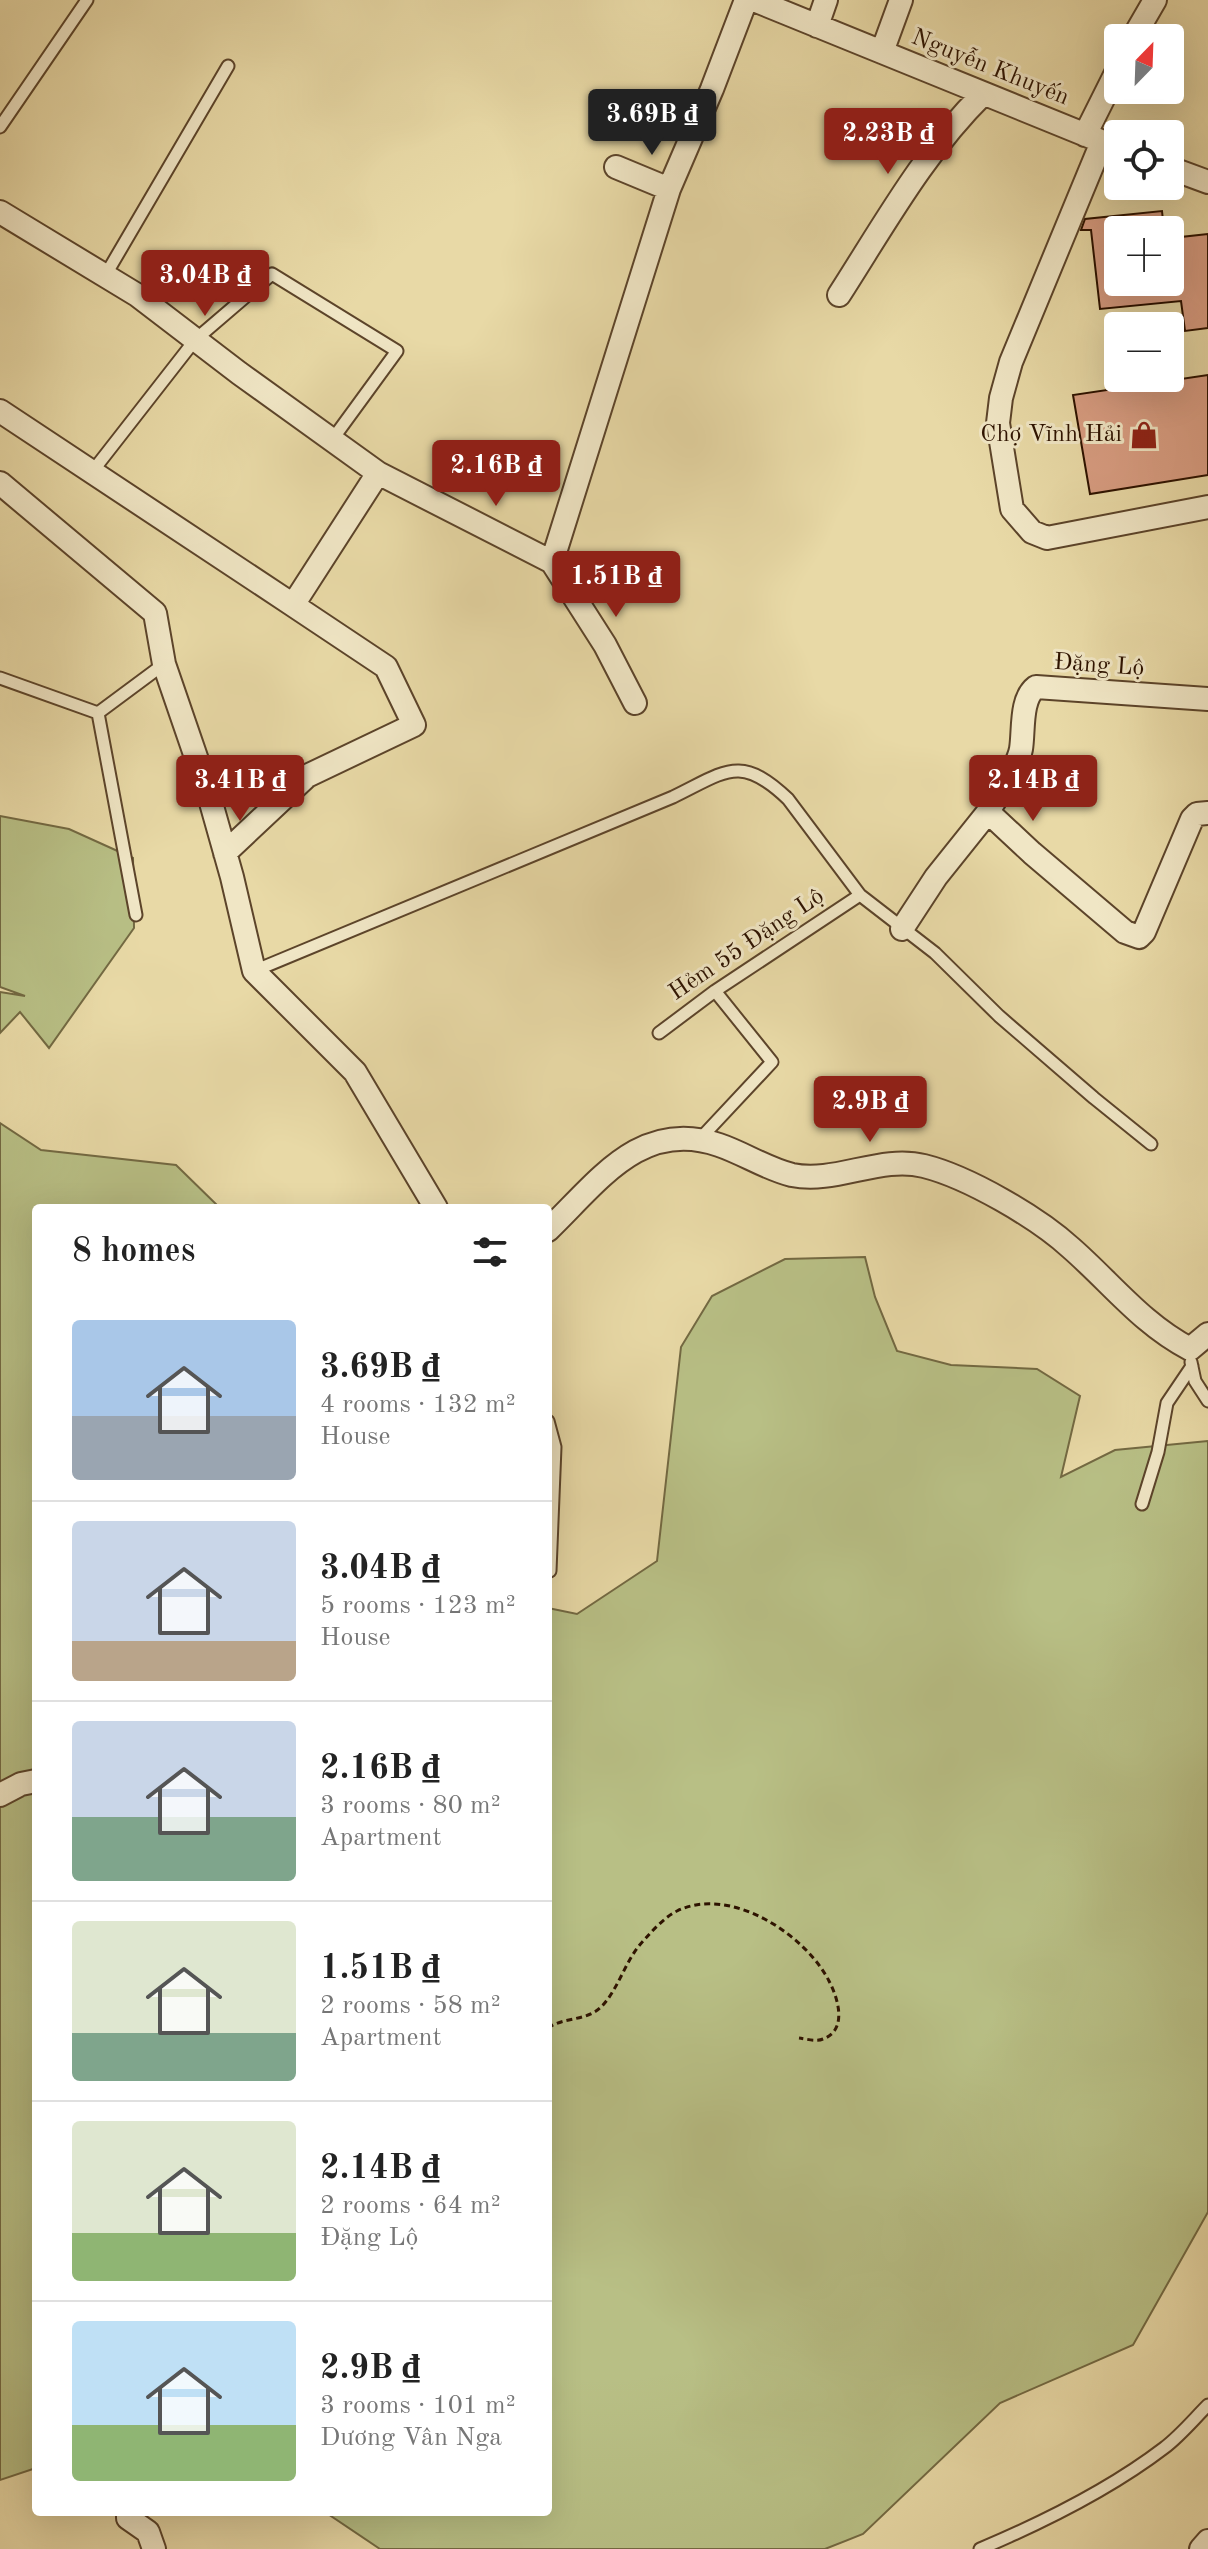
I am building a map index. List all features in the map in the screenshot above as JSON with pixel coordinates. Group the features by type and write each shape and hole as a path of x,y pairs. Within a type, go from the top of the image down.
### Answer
{"street":[{"path":"552,562 669,189 746,0"},
{"name":"Nguyễn Khuyến","path":"754,0 1102,142"},
{"path":"817,26 826,0"},
{"path":"882,52 901,0"},
{"path":"1139,24 1149,2"},
{"path":"839,295 926,159 983,94"},
{"path":"1110,104 1102,142 1011,362 1001,398 998,423 1012,509 1032,532 1047,538 1208,507"},
{"path":"616,167 669,189"},
{"path":"1184,173 1208,182"},
{"path":"0,212 137,295 378,473 552,562 605,645 635,703"},
{"path":"0,411 386,667 414,725 307,776 225,853"},
{"path":"293,605 378,473"},
{"path":"0,483 155,613 164,664 208,792 254,971 355,1072 434,1204"},
{"name":"Đặng Lộ","path":"988,812 1020,753 1026,704 1030,691 1036,687 1208,699"},
{"path":"902,929 936,877 988,812 1113,922 1134,937 1139,937 1144,932 1192,819 1197,814 1208,813"},
{"path":"552,1226 620,1160 637,1148 670,1138 699,1140 737,1151 792,1175 834,1174 903,1162 954,1177 991,1195 1056,1235 1129,1307 1191,1358 1208,1334"},
{"path":"0,1795 32,1782"},
{"path":"128,2516 148,2532 154,2549"},
{"path":"1201,2549 1208,2541"}],"lane":[{"path":"0,127 87,0"},
{"path":"105,276 228,66"},
{"path":"92,472 195,340 272,274 397,351 332,440"},
{"path":"98,713 164,664"},
{"path":"0,678 98,713"},
{"path":"98,713 136,915"},
{"path":"254,971 673,797 727,771 750,772 788,799 860,895 935,953 999,1016 1151,1144"},
{"name":"Hẻm 55 Đặng Lộ","path":"659,1033 715,991 860,895"},
{"path":"699,1140 772,1062 715,991"},
{"path":"1191,1358 1195,1381 1208,1401"},
{"path":"1142,1504 1158,1452 1167,1403 1191,1358"},
{"path":"552,1436 555,1447 552,1521"},
{"path":"980,2549 1030,2527 1130,2472 1167,2446 1208,2405"}],"path":[{"path":"552,2027 589,2016 604,2005 633,1952 643,1940 676,1911 701,1904 725,1906 776,1925 798,1940 823,1969 837,1996 840,2015 833,2034 821,2041 799,2038"}],"green space":[{"path":"0,816 69,829 133,858 134,928 49,1048 20,1012 0,1033 0,992 25,996 0,987"},
{"path":"0,1123 41,1150 176,1165 216,1204 32,1204 32,2469 0,2480"},
{"path":"865,1257 875,1297 897,1351 951,1365 1037,1369 1080,1396 1061,1477 1115,1450 1208,1441 1208,2212 1133,2345 1000,2403 863,2534 825,2549 380,2549 331,2516 552,2516 552,1609 577,1614 657,1561 681,1347 712,1296 785,1259"}],"building":[{"path":"1162,211 1163,216 1114,216"},
{"path":"1104,217 1104,296 1184,296 1184,237 1208,234 1208,328 1185,331 1181,301 1100,309 1091,230 1081,230 1085,219"},
{"name":"Chợ Vĩnh Hải","path":"1208,375 1208,475 1090,494 1073,395 1104,390 1184,392 1184,379"}],"place":[{"name":"Chợ Vĩnh Hải","path":"1144,435"}]}
